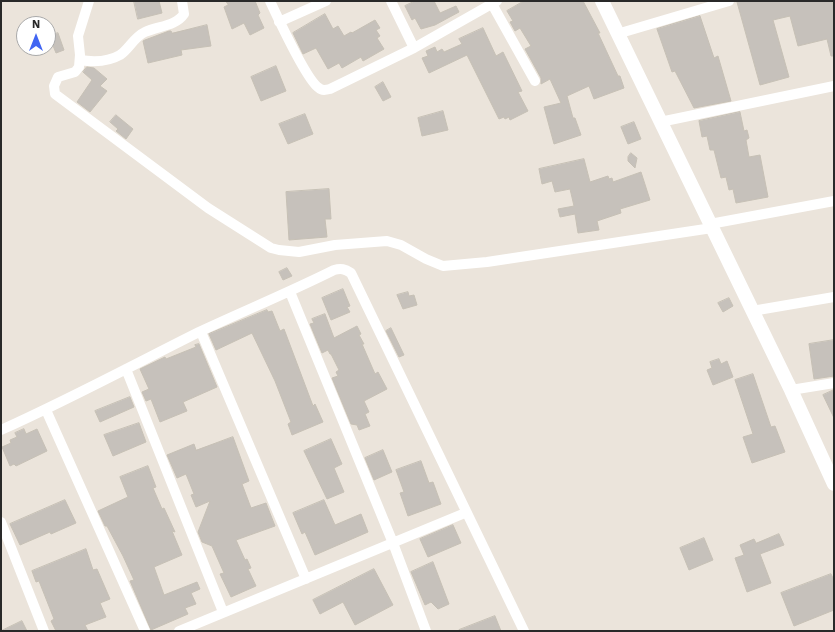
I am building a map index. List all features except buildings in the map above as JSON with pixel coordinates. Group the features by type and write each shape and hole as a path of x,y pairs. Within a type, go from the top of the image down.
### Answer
{"street":[{"path":"88,1 78,36 80,60 75,72 58,77 55,81 55,94 208,208 271,248 299,252 335,245 387,241 402,245 426,259 443,266 450,266 487,262 711,226 834,202"},
{"path":"80,60 103,61 120,55 135,39 145,32 172,23 182,17 184,14 182,1"},
{"path":"270,1 279,22 311,78 317,88 322,90 330,89 414,48 494,3 535,81"},
{"path":"279,22 326,1"},
{"path":"391,1 414,48"},
{"path":"602,1 752,311 830,467 834,484"},
{"path":"617,34 729,1"},
{"path":"660,122 834,86"},
{"path":"1,430 46,410 201,332 290,292 334,270 343,269 351,273 465,513 524,631"},
{"path":"290,292 393,542 426,631"},
{"path":"752,311 834,297"},
{"path":"201,332 306,579"},
{"path":"126,369 223,612"},
{"path":"791,390 834,384"},
{"path":"46,410 145,631"},
{"path":"179,631 465,513"},
{"path":"1,522 44,631"}]}
